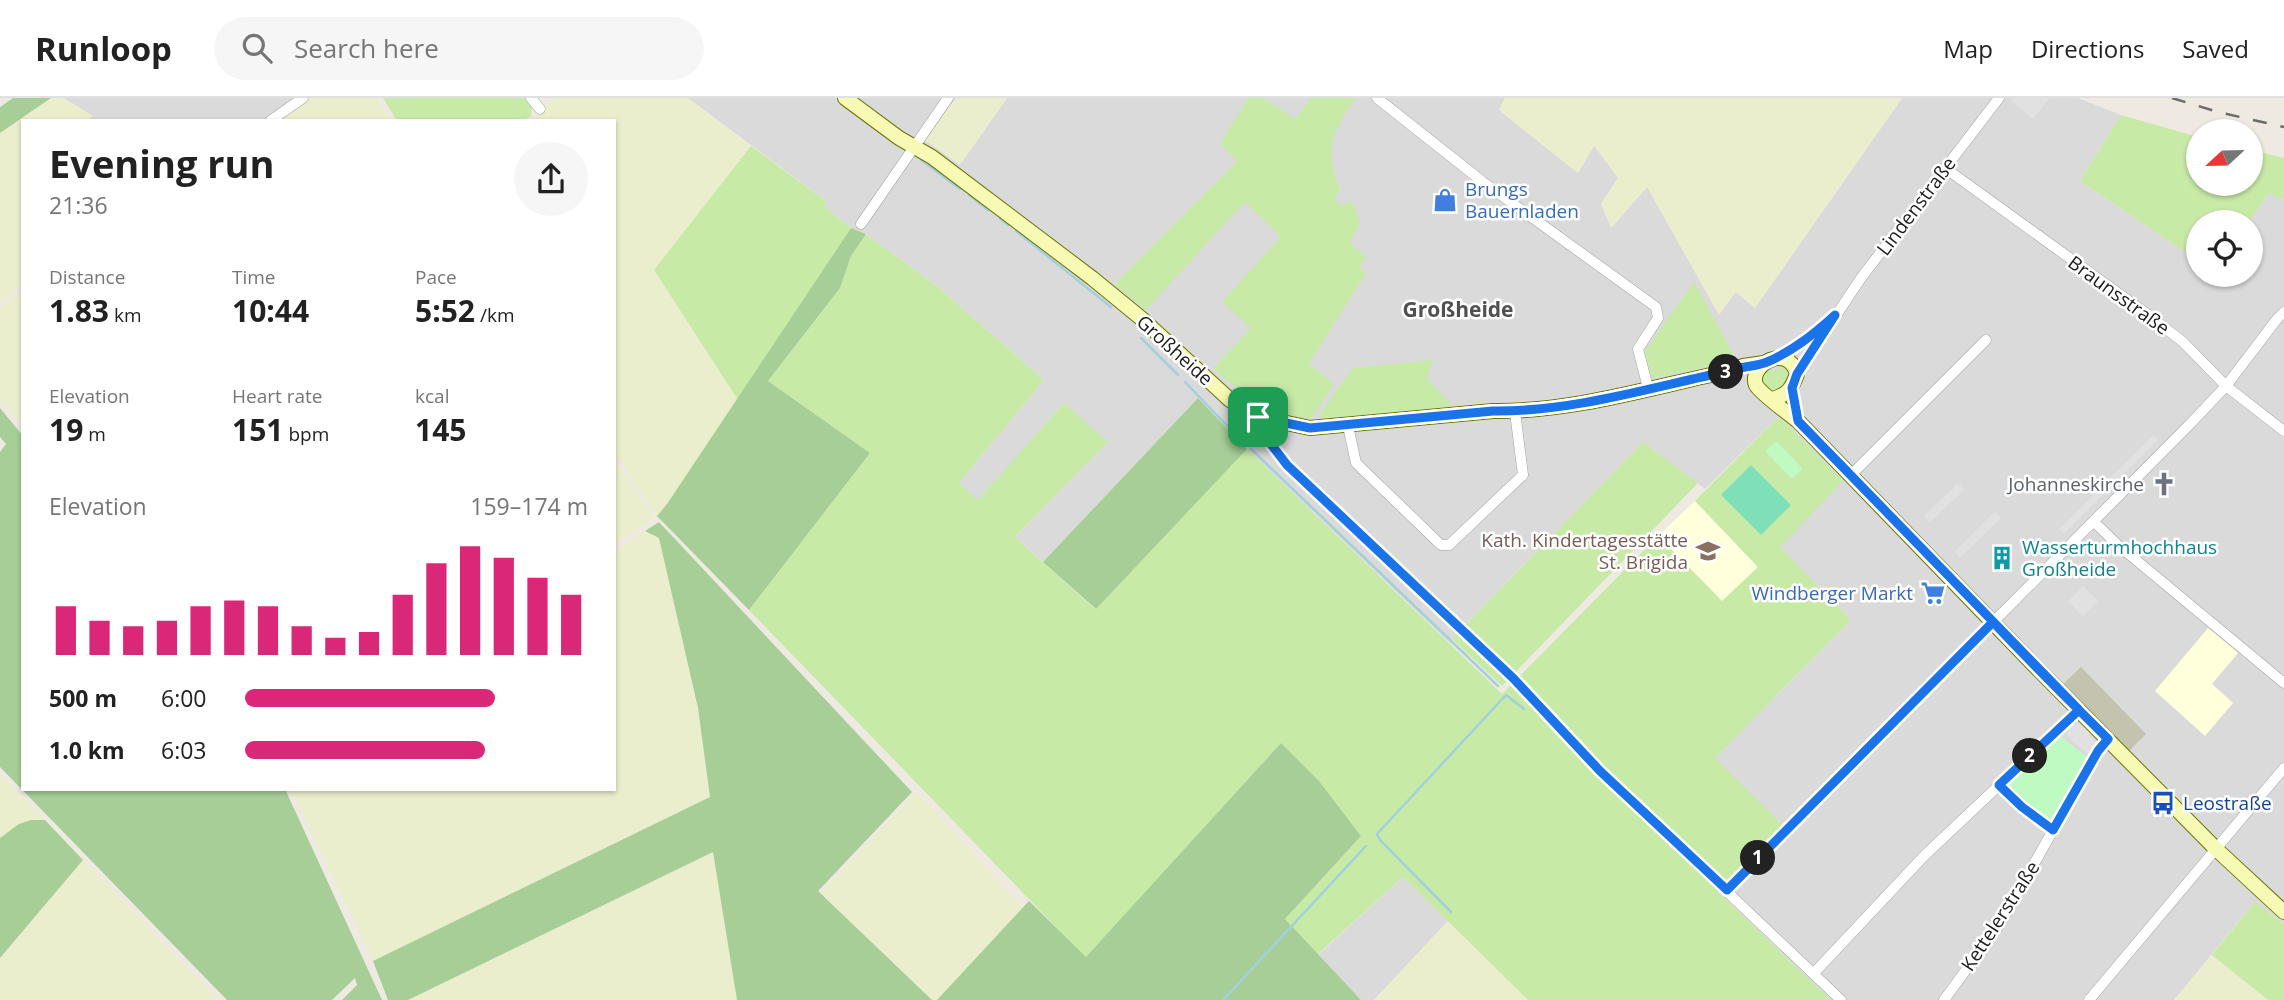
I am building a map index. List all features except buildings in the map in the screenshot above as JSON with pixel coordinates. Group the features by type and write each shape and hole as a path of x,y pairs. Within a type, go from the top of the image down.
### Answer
{"street":[{"path":"273,119 303,98"},
{"path":"531,98 540,108"},
{"name":"Großheide","path":"845,98 1005,211 1093,278 1230,400 1258,417 1310,428 1493,411 1515,412 1608,399 1770,360"},
{"path":"861,224 948,98"},
{"path":"1377,98 1494,190 1656,307 1658,318 1638,349 1648,388"},
{"name":"Lindenstraße","path":"1797,374 1835,315 1998,98"},
{"name":"Braunsstraße","path":"1945,168 2147,314 2183,342 2226,386 2284,431"},
{"path":"1727,890 2226,386 2284,312"},
{"name":"Lindenstraße","path":"1770,360 1801,344 1835,315"},
{"path":"1850,476 1986,340"},
{"path":"1772,399 1782,397 1792,388 1797,374 1790,361 1770,360 1758,371 1755,379 1761,391 1798,421 2216,849 2284,912"},
{"name":"Großheide","path":"1729,371 1742,371 1755,379"},
{"path":"1792,388 1798,421"},
{"path":"1348,426 1356,463 1441,545 1450,545 1523,475 1515,412"},
{"path":"1258,417 1260,430 1287,465 1513,678 1600,771 1841,1000"},
{"path":"2094,522 2284,684"},
{"path":"1814,973 1924,856 2079,710"},
{"name":"Kettelerstraße","path":"1944,1000 2001,922 2098,751 2108,739"},
{"path":"2089,1000 2284,768"},
{"path":"1999,785 2022,807 2053,830"}],"shaded area":[{"path":"51,98 64,98 93,116 90,119 21,119 21,287 0,302 0,133"},
{"path":"64,98 307,98 277,119 89,119"},
{"path":"307,98 376,98 390,119 277,119"},
{"path":"554,98 688,98 751,146 654,270 738,400 657,516 616,455 616,119 533,119"},
{"path":"688,98 956,98 925,140 960,164 1007,98 1505,98 1499,110 1578,173 1594,145 1619,178 1601,204 1612,227 1647,187 1736,292 1755,308 1902,98 2078,98 2121,115 2080,181 2186,253 2186,287 2263,287 2263,210 2257,210 2269,193 2284,200 2284,924 2255,902 2174,1000 1831,1000 1717,891 1715,758 1851,620 1780,547 1782,419 1776,419 1705,489 1643,442 1449,642 1247,449 1198,398 1043,562 1015,537 1107,443 1064,403 978,501 959,483 1044,380 938,287 824,207 827,202"},
{"path":"956,98 1007,98 960,165 925,140"},
{"path":"1505,98 1902,98 1755,308 1736,292 1719,315 1647,187 1611,228 1601,204 1618,178 1594,146 1578,173 1499,110"},
{"path":"2013,98 2050,98 2033,119 2011,101"},
{"path":"21,293 21,425 0,400 0,308"},
{"path":"2153,435 2158,439 2064,533 2059,529"},
{"path":"616,461 654,518 616,544"},
{"path":"1958,483 1964,490 1930,522 1924,516"},
{"name":"Kath. Kindertagesstätte St. Brigida","path":"1695,501 1758,567 1723,602 1658,536"},
{"path":"1995,512 2001,518 1960,558 1955,552"},
{"path":"645,531 659,538 698,708 710,797 373,961 292,791 616,791 616,552"},
{"path":"2083,586 2098,601 2083,616 2068,601"},
{"path":"2208,628 2238,653 2212,684 2233,703 2205,736 2155,691"},
{"path":"2081,667 2146,734 2128,752 2062,685"},
{"path":"2080,724 2092,735 2088,735 2099,743 2094,750 2090,748 2090,756 2067,736 2068,727"},
{"path":"0,775 45,820 31,820 19,824 0,838"},
{"path":"917,792 1023,908 937,1000 932,1000 820,894"},
{"path":"714,852 737,1000 408,1000"},
{"path":"83,860 219,1000 0,1000 0,958"},
{"path":"1403,877 1448,921 1374,1000 1361,1000 1318,955"},
{"path":"1448,921 1528,1000 1374,1000"},
{"path":"2212,955 2268,1000 2174,1000"}],"green space":[{"path":"13,98 51,98 0,133 0,107"},
{"path":"383,98 525,98 532,106 531,116 526,119 396,119"},
{"path":"1248,98 1263,98 1295,119 1311,98 1356,98 1340,121 1333,142 1333,164 1340,191 1334,199 1343,207 1348,201 1354,205 1360,223 1350,243 1366,257 1359,267 1366,273 1309,364 1334,384 1310,420 1280,413 1252,401 1213,369 1251,328 1222,302 1281,237 1245,202 1146,310 1114,285 1237,161 1220,144"},
{"path":"2121,115 2186,134 2186,196 2263,196 2263,153 2284,158 2284,200 2269,193 2257,210 2186,210 2186,253 2080,181"},
{"path":"751,146 827,202 824,207 851,228 738,400 654,270"},
{"path":"851,228 866,234 851,256 840,288 768,381 870,453 749,610 657,516"},
{"path":"866,234 938,287 1044,380 959,483 978,500 1064,403 1108,442 1015,537 1095,609 1247,449 1502,694 1658,536 1722,601 1758,567 1695,501 1776,419 1782,419 1843,481 1780,547 1851,620 1715,758 1783,825 1717,891 1831,1000 1528,1000 1403,877 1317,955 1285,919 1361,836 1319,781 1281,743 1086,958 749,610 870,453 768,381 840,288 851,256"},
{"path":"1694,282 1737,361 1652,378 1645,351"},
{"path":"1433,360 1427,379 1454,407 1320,421 1320,414 1353,368"},
{"path":"1789,367 1792,372 1781,391 1772,392 1763,382 1762,375"},
{"path":"1198,398 1247,449 1096,609 1043,562"},
{"path":"0,408 21,434 21,789 0,767 0,452 6,444 0,437"},
{"path":"1776,441 1803,469 1792,479 1765,451"},
{"path":"1643,442 1698,483 1502,686 1452,639"},
{"path":"1751,465 1791,505 1761,535 1721,495"},
{"path":"659,522 912,792 818,891 932,1000 737,1000 713,852 408,1000 388,1000 373,961 710,797 698,708 659,538 645,531"},
{"path":"2059,735 2088,758 2053,822 2030,805 2009,784"},
{"path":"1281,743 1319,781 1361,836 1285,919 1361,1000 937,1000 1029,901 1086,957"},
{"path":"23,791 286,791 382,1000 342,1000 357,985 355,978 332,1000 227,1000"},
{"path":"31,820 45,820 83,860 0,958 0,838 19,824"},
{"path":"2255,902 2284,924 2284,1000 2268,1000 2212,955"}],"waterway":[{"path":"921,160 960,189"},
{"path":"969,195 988,210"},
{"path":"1000,219 1008,225"},
{"path":"1016,231 1111,307"},
{"path":"1141,338 1178,375"},
{"path":"1185,382 1242,441"},
{"path":"1251,449 1498,686"},
{"path":"1451,912 1377,834 1506,695 1524,709"},
{"path":"1223,1000 1366,846"}],"railway":[{"path":"2172,98 2284,127"}],"place":[{"name":"Brungs Bauernladen","path":"1445,200"},
{"name":"Johanneskirche","path":"2164,484"},
{"name":"Kath. Kindertagesstätte St. Brigida","path":"1708,551"},
{"name":"Wasserturmhochhaus Großheide","path":"2002,558"},
{"name":"Windberger Markt","path":"1933,593"},
{"name":"Leostraße","path":"2163,803"}],"district":[{"name":"Großheide","path":"1458,310"}],"route":[{"path":"1258,417 1260,430 1287,465 1513,678 1600,771 1727,890 1993,622 2108,739 2098,751 2053,830 2022,807 1999,785 2079,710 2032,663 1993,622 1850,476 1798,421 1792,388 1797,374 1835,315 1792,350 1764,363 1608,399 1515,412 1493,411 1310,428 1258,417"}]}
